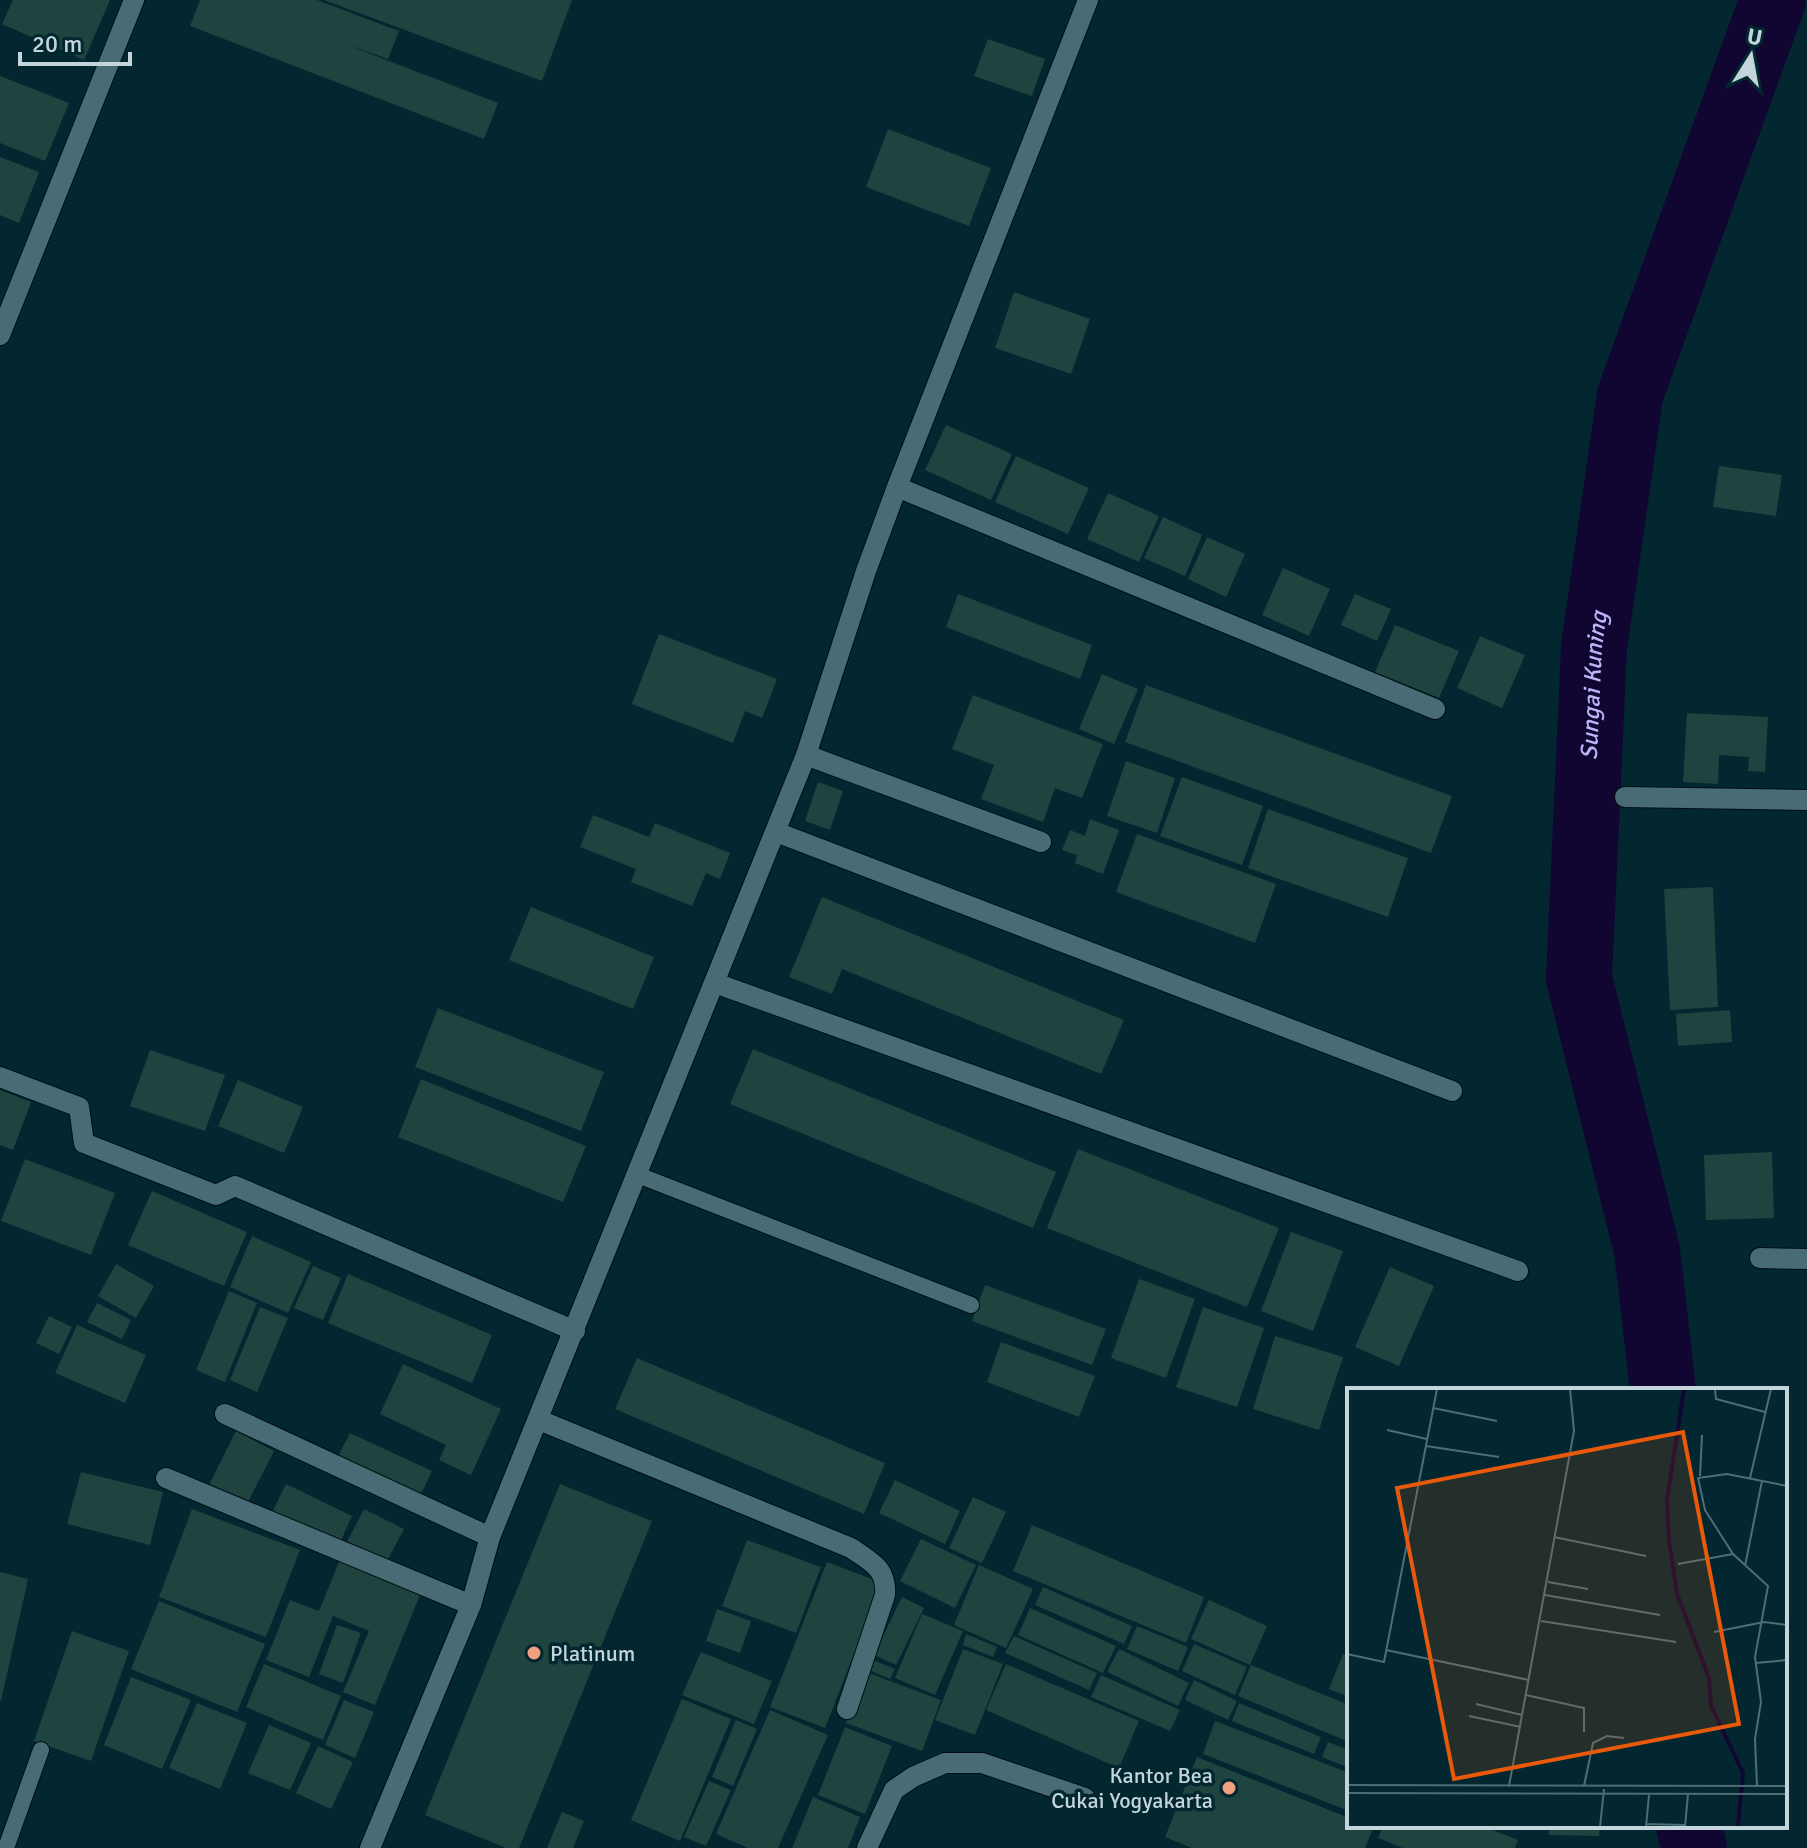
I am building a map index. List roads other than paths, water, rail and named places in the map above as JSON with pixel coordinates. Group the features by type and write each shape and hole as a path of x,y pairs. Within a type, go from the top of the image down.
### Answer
{"street":[{"path":"0,335 6,302 134,0"},
{"path":"370,1848 471,1605 490,1537 806,755 897,487 1088,0"},
{"path":"897,487 1435,709"},
{"path":"806,755 1041,842"},
{"path":"1625,797 1807,800"},
{"path":"776,832 1452,1091"},
{"path":"715,983 1518,1271"},
{"path":"0,1077 79,1107 84,1143 216,1195 235,1186 575,1331"},
{"path":"1760,1258 1807,1259"},
{"path":"225,1414 490,1537"},
{"path":"539,1420 851,1548 876,1566 886,1581 885,1595 847,1709"},
{"path":"166,1478 471,1605"},
{"path":"867,1848 894,1790 913,1777 945,1763 982,1763 1085,1798"}],"lane":[{"path":"638,1175 971,1305"},
{"path":"6,1848 41,1750"}],"waterway":[{"name":"Sungai Kuning","path":"1663,1388 1647,1251 1579,978 1594,647 1630,395 1773,0"},
{"name":"Sungai Kuning","path":"1689,1828 1694,1848"}],"place":[{"name":"Platinum","path":"534,1653"},
{"name":"Kantor Bea Cukai Yogyakarta","path":"1229,1788"}]}
